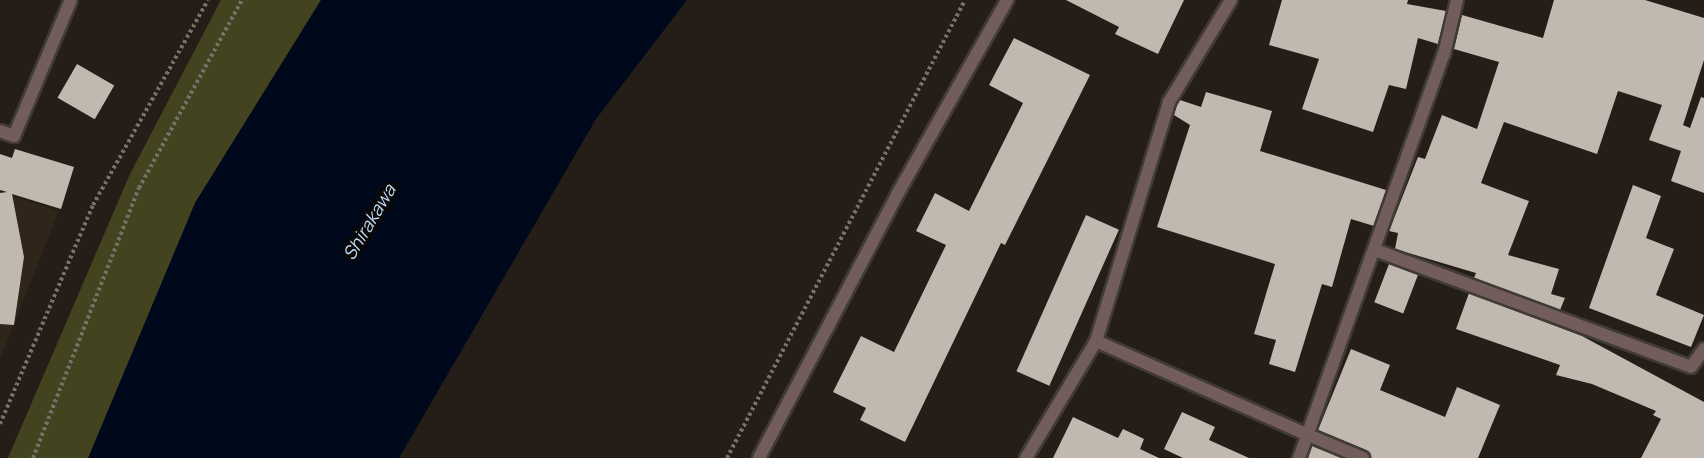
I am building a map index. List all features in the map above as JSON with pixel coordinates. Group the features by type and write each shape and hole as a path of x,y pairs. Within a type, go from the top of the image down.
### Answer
{"street":[{"path":"0,131 14,136 71,0"},
{"path":"759,458 898,193 1007,0"},
{"path":"1026,458 1096,341 1169,102 1231,0"},
{"path":"1299,458 1444,54 1457,0"},
{"path":"1375,250 1690,366 1704,348"},
{"path":"1096,341 1363,458"},
{"path":"1695,359 1704,369"}],"path":[{"path":"0,424 93,205 208,0"},
{"path":"33,458 139,188 242,0"},
{"path":"727,458 965,0"}],"shaded area":[{"path":"221,0 321,0 195,203 95,458 8,458 130,174"},
{"path":"0,192 59,211 0,359"}],"water":[{"name":"Shirakawa","path":"321,0 687,0 596,119 399,458 88,458 195,203"}],"building":[{"path":"1066,0 1184,0 1158,54 1115,34 1119,27"},
{"path":"1282,0 1408,0 1407,4 1446,11 1438,44 1418,38 1406,89 1389,85 1373,132 1302,109 1319,59 1269,45"},
{"path":"1554,0 1645,0 1704,18 1704,60 1683,125 1690,128 1701,97 1704,98 1704,193 1671,181 1681,151 1649,140 1662,105 1618,91 1597,154 1504,122 1481,183 1529,201 1508,255 1559,269 1551,294 1565,298 1560,310 1474,278 1476,273 1395,249 1398,233 1389,231 1418,157 1425,159 1442,115 1477,129 1499,62 1454,49 1462,15 1543,38"},
{"path":"1014,38 1090,75 1005,245 1001,243 905,442 860,420 866,408 833,392 861,336 894,352 946,245 916,231 935,193 969,211 1023,103 989,85"},
{"path":"77,64 114,86 95,119 58,98"},
{"path":"1206,92 1272,111 1260,151 1386,190 1374,226 1351,219 1332,287 1322,284 1295,372 1269,364 1276,340 1254,334 1275,264 1157,227 1190,125 1174,115 1177,105 1180,100 1201,107"},
{"path":"15,149 74,167 61,209 12,194 24,257 14,325 0,324 0,193 7,192 0,190 0,154 12,158"},
{"path":"1633,185 1661,196 1646,238 1674,249 1656,295 1704,315 1691,347 1589,308"},
{"path":"1086,215 1119,230 1049,386 1016,371"},
{"path":"1389,264 1418,275 1403,313 1374,302"},
{"path":"1469,293 1582,336 1704,402 1704,458 1641,458 1661,419 1653,415 1656,411 1592,384 1556,375 1560,365 1456,329"},
{"path":"1351,349 1390,365 1380,390 1445,417 1457,387 1500,405 1478,458 1371,458 1366,450 1318,430"},
{"path":"1182,412 1215,427 1209,440 1249,458 1183,458 1164,449"},
{"path":"1073,417 1118,438 1123,429 1144,439 1140,449 1159,458 1053,458"},
{"path":"1312,446 1342,458 1308,458"}]}
